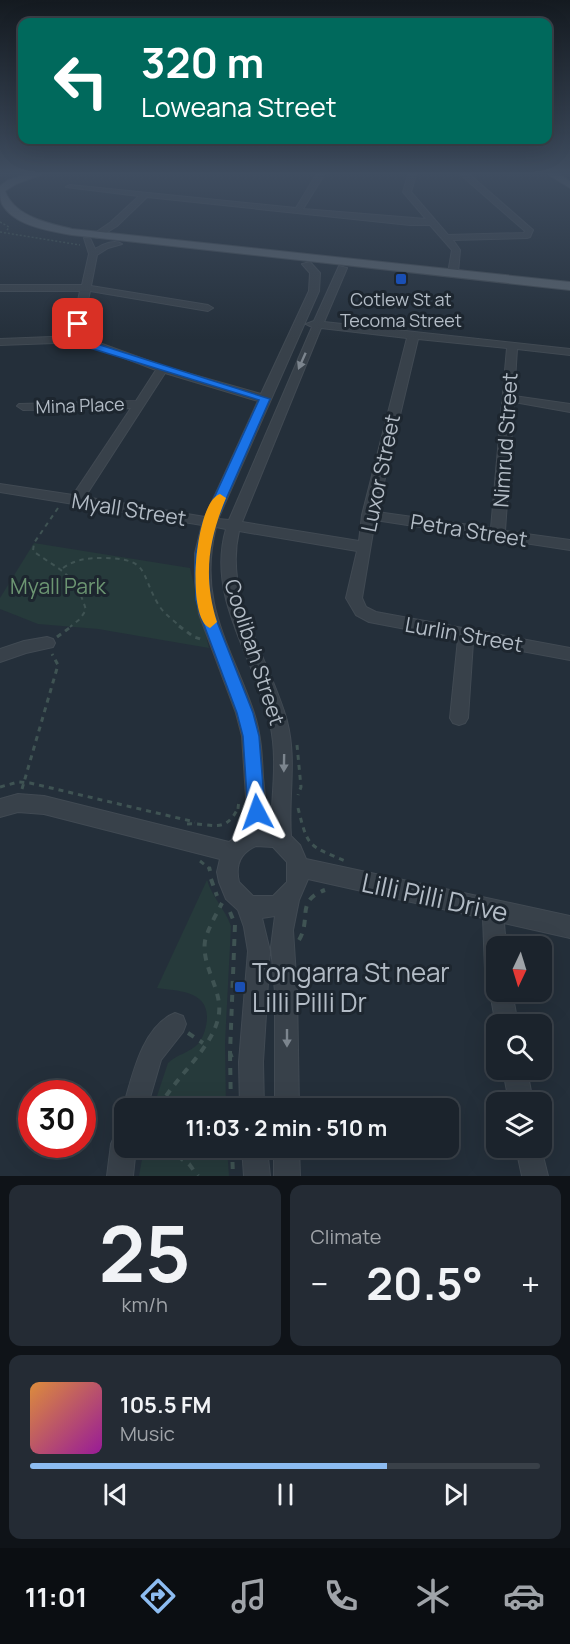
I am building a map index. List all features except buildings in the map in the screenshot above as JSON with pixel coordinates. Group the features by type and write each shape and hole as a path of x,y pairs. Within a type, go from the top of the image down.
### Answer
{"main road":[{"path":"33,230 91,244 119,242 570,286"},
{"path":"61,230 91,244"},
{"path":"312,261 342,268 570,293"}],"street":[{"path":"107,230 91,244 87,288 78,324 84,339 93,346 162,369 265,399"},
{"path":"112,230 119,242"},
{"path":"439,230 456,250 453,273"},
{"path":"447,238 527,235 529,230"},
{"name":"Coolibah Street","path":"241,846 257,812 251,736 245,713 207,614 202,582 202,553 210,522 314,291 315,273 312,261"},
{"name":"Coolibah Street","path":"281,841 279,819 284,747 268,685 236,606 231,588 228,557 234,526 342,268"},
{"path":"0,288 87,288 208,308"},
{"path":"299,323 570,352"},
{"name":"Luxor Street","path":"359,610 354,598 369,515 413,336"},
{"path":"0,342 84,339"},
{"name":"Nimrud Street","path":"498,534 512,346"},
{"path":"76,500 162,369"},
{"path":"508,398 570,408"},
{"name":"Mina Place","path":"23,406 138,404"},
{"name":"Myall Street","path":"0,488 365,547"},
{"name":"Petra Street","path":"369,515 570,545"},
{"name":"Lurlin Street","path":"359,610 374,618 570,654"},
{"path":"459,718 466,635"},
{"path":"0,656 24,647 47,643"},
{"path":"0,808 18,803 44,805 241,846 271,837 281,841 296,857 299,867 299,878 290,896 282,930 286,992 287,1098"},
{"path":"241,846 229,861 228,881 231,890 246,904 255,927 259,951 252,1051 252,1098"},
{"name":"Lilli Pilli Drive","path":"299,867 570,927"},
{"path":"246,904 269,908 290,896"},
{"path":"493,909 494,936"},
{"path":"138,1098 151,1054 175,1024"},
{"path":"120,1176 122,1158"},
{"path":"256,1158 257,1176"},
{"path":"287,1158 287,1176"},
{"path":"531,1158 534,1176"}],"path":[{"path":"0,232 91,244"},
{"path":"63,568 86,557 114,558 138,565 146,574 159,607 199,640 217,640"},
{"path":"279,723 299,747"},
{"path":"297,738 301,787 295,801 306,839 312,847 344,859 359,880"},
{"path":"0,787 18,782 30,783 219,826 231,823 238,809 255,791"},
{"path":"195,822 182,832 189,853 209,867 212,884 235,924 231,1098"},
{"path":"282,955 302,938 308,899 315,893 331,890"},
{"path":"163,1098 204,1043 218,1019 205,947 222,902"},
{"path":"231,1053 235,1064"},
{"path":"180,1158 189,1164 198,1176"},
{"path":"232,1158 233,1176"}],"green space":[{"name":"Myall Park","path":"34,543 190,568 209,648 98,629 38,624 0,609 0,598"},
{"path":"207,880 231,926 225,1043 226,1098 156,1098 168,1063 199,1043 206,1027 207,1017 206,1008 196,997 181,991 157,988"},
{"path":"142,1158 228,1158 229,1176 139,1176"}],"slow traffic":[{"path":"210,622 203,600 202,553 210,522 220,498"}],"place":[{"name":"Cotlew St at Tecoma Street","path":"401,279"},
{"name":"Tongarra St near Lilli Pilli Dr","path":"240,987"}],"route":[{"path":"78,324 84,339 93,346 265,399 210,522 201,567 203,600 207,614 245,713 251,736 257,812"}]}
